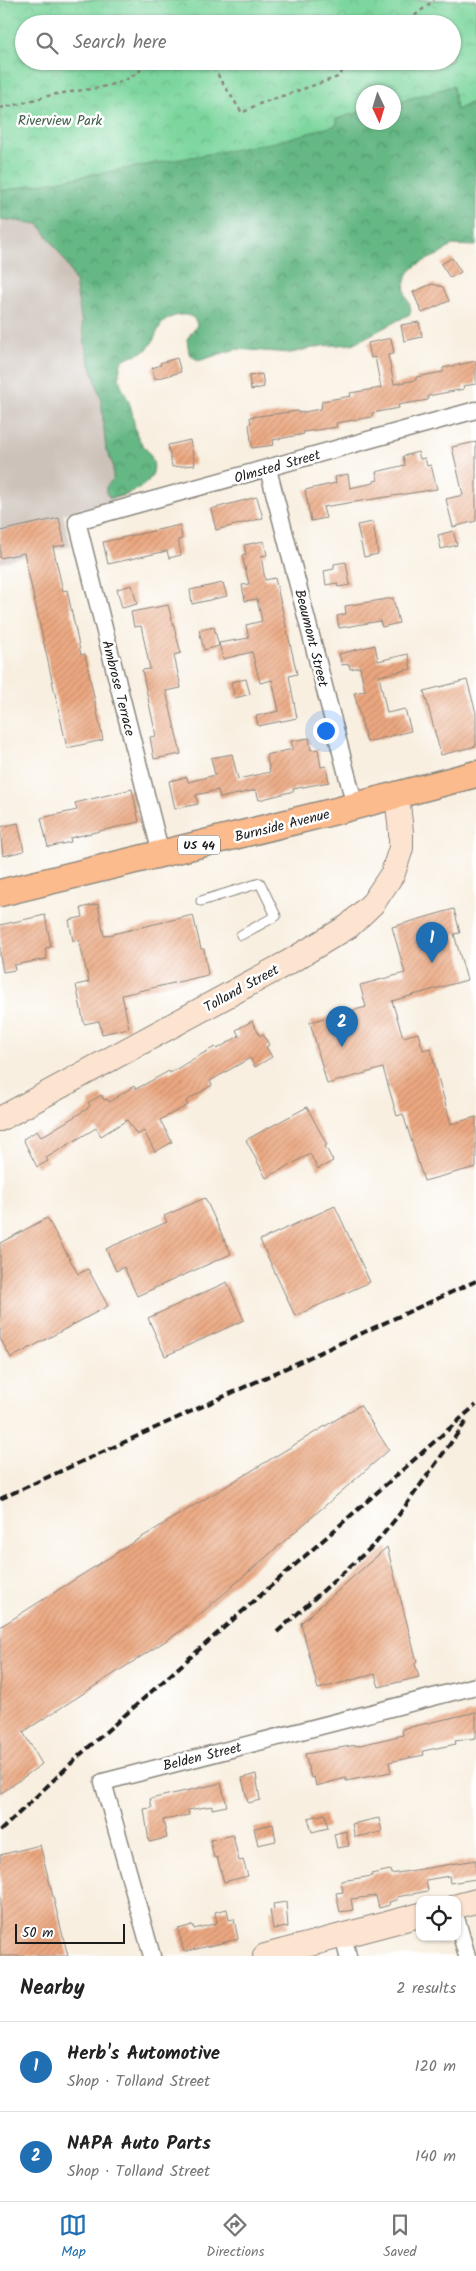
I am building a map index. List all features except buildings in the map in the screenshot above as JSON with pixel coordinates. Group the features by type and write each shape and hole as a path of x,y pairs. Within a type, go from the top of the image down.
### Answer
{"main road":[{"name":"Burnside Avenue","path":"0,893 355,806 476,774"},
{"name":"Tolland Street","path":"0,1119 290,962 348,926 373,903 393,873 401,840 396,795"},
{"path":"461,1905 476,1901"},
{"path":"265,1956 345,1946 416,1917"}],"street":[{"name":"Olmsted Street","path":"77,521 476,410"},
{"name":"Beaumont Street","path":"268,469 355,806"},
{"name":"Ambrose Terrace","path":"77,521 161,854"},
{"name":"Belden Street","path":"152,1956 104,1782 476,1686"},
{"path":"461,1935 467,1956"}],"lane":[{"path":"201,901 260,883 276,916 241,935"}],"path":[{"path":"416,15 434,0"},
{"path":"0,108 23,104 50,95 111,85 143,70"},
{"path":"215,70 242,113 272,100 338,77 343,70"}],"shaded area":[{"path":"0,219 39,224 70,268 75,281 86,350 101,399 106,441 113,465 114,476 107,485 119,497 130,493 130,495 63,514 71,546 0,563"}],"green space":[{"path":"0,0 476,0 476,246 452,245 442,253 420,263 406,277 406,295 411,308 410,314 353,344 322,346 291,353 236,349 198,361 189,353 187,339 197,325 195,320 186,315 181,315 165,321 149,347 122,361 120,369 120,382 130,405 136,432 150,455 154,470 147,483 125,495 110,498 106,492 106,487 113,479 113,465 106,450 101,399 86,350 75,281 66,262 39,224 0,219"},
{"name":"Riverview Park","path":"0,0 476,0 476,100 456,110 453,86 401,101 401,85 356,85 356,113 336,119 337,125 276,142 0,191"}],"railway":[{"path":"0,1499 476,1281"},
{"path":"0,1831 82,1753 476,1405"},
{"path":"277,1632 375,1544 398,1516 468,1419"}],"place":[{"name":"Herb's Automotive","path":"432,963"},
{"name":"NAPA Auto Parts","path":"342,1047"}]}
